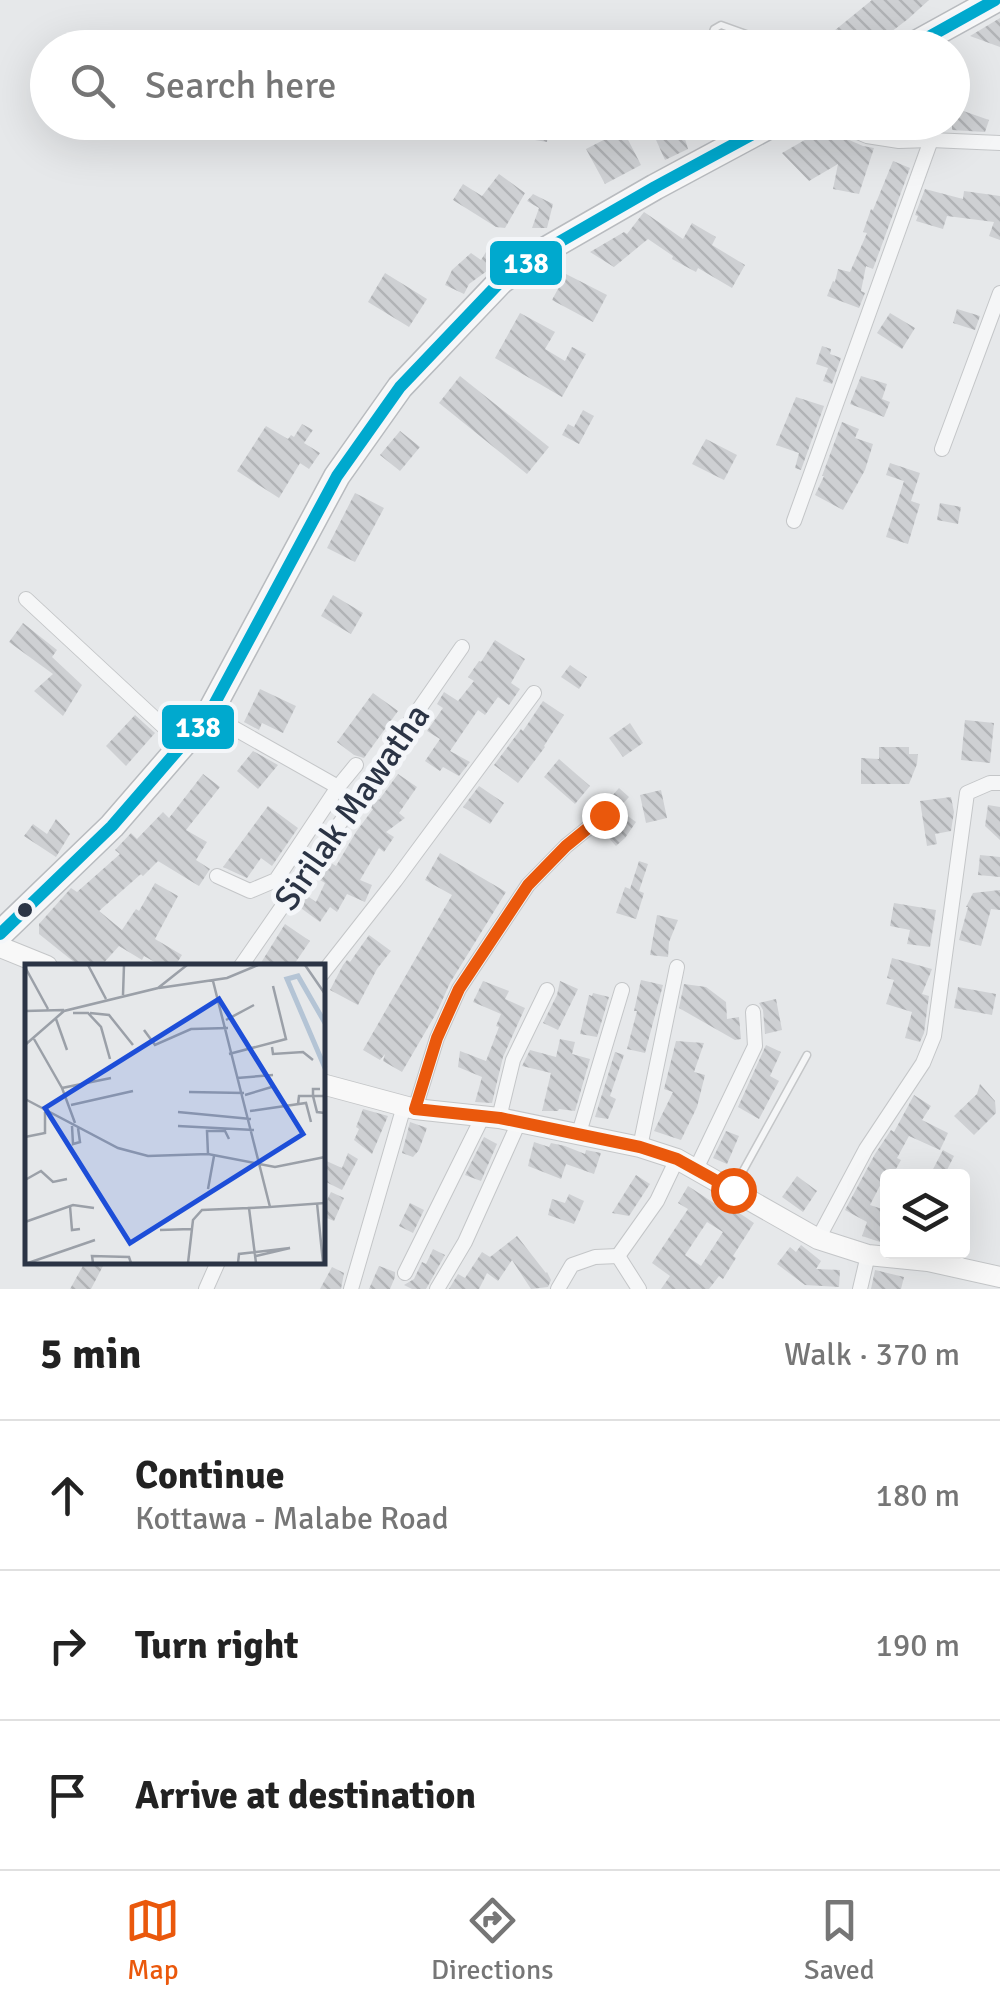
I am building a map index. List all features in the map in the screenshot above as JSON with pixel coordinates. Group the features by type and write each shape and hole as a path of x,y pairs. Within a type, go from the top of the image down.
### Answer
{"highway":[{"path":"917,30 963,0"},
{"path":"941,30 995,0"},
{"path":"0,923 106,820 178,740 208,700 333,473 394,381 454,315 510,264 724,140"},
{"path":"0,934 112,826 208,714 333,473 400,386 500,281 542,252 743,140"}],"street":[{"path":"888,140 1000,142"},
{"path":"794,521 931,140"},
{"path":"942,449 1000,293"},
{"path":"26,599 178,740"},
{"name":"Sirilak Mawatha","path":"242,964 462,646"},
{"path":"325,970 534,693"},
{"path":"208,714 338,787"},
{"path":"217,876 250,891 276,880 356,765"},
{"path":"818,1239 866,1149 923,1063 934,1036 967,793 1000,782"},
{"path":"351,1289 410,1107 459,989 528,885 604,815"},
{"path":"0,947 41,964"},
{"path":"640,1147 677,967"},
{"path":"437,1289 465,1242 514,1060 547,990"},
{"path":"579,1133 622,990"},
{"path":"618,1256 686,1164 755,1046 753,1012"},
{"path":"325,1085 410,1107 500,1119 640,1147 686,1164 818,1239 868,1256 928,1261 1000,1277"},
{"path":"405,1274 500,1119"},
{"path":"558,1289 572,1265 594,1257 618,1256"},
{"path":"618,1256 639,1289"},
{"path":"860,1289 868,1256"},
{"path":"206,1289 217,1264"}],"lane":[{"path":"714,30 721,24 737,30"},
{"path":"733,1190 807,1054"}],"building":[{"path":"872,0 929,0 894,30 835,30"},
{"path":"1000,18 1000,47 970,36"},
{"path":"970,113 989,120 985,132 970,131"},
{"path":"604,140 628,140 641,165 605,184 586,149"},
{"path":"656,140 685,140 688,149 665,160"},
{"path":"805,140 849,140 874,148 859,194 833,189 838,164 809,181 782,153"},
{"path":"893,161 910,168 873,269 866,266 861,291 865,293 859,308 827,296 838,269 850,272 867,233 863,232 871,209"},
{"path":"499,174 525,193 505,228 496,227 453,200 463,184 482,196"},
{"path":"925,189 963,199 964,191 1000,196 1000,240 989,236 994,222 947,216 943,229 916,221"},
{"path":"533,194 553,204 547,228 532,228 539,208 527,201"},
{"path":"644,212 683,239 692,223 716,237 712,245 745,265 732,288 698,268 696,272 672,259 648,239 614,267 590,252 624,232 627,234"},
{"path":"505,237 520,245 469,284 464,294 445,285 452,270 471,253 481,260 486,252 492,255"},
{"path":"385,273 427,299 409,327 368,302"},
{"path":"566,274 607,295 593,322 552,300"},
{"path":"957,309 980,316 975,330 953,323"},
{"path":"520,313 555,332 545,349 565,361 572,347 586,354 562,397 495,358"},
{"path":"890,313 915,328 902,349 877,333"},
{"path":"822,346 841,358 832,384 823,381 828,368 816,364"},
{"path":"460,376 549,447 527,474 439,403"},
{"path":"861,376 887,384 882,399 890,402 884,417 850,404"},
{"path":"796,397 824,406 801,470 795,468 799,453 776,445"},
{"path":"583,410 594,416 579,444 562,435 568,424 574,427"},
{"path":"842,422 859,429 855,438 873,444 865,470 843,510 815,495"},
{"path":"302,424 313,430 304,443 320,453 309,469 300,463 279,498 237,471 266,426 288,439 294,437"},
{"path":"400,431 420,447 400,471 380,455"},
{"path":"706,439 737,455 724,480 692,464"},
{"path":"890,463 920,473 911,501 920,504 908,544 886,537 904,481 886,475"},
{"path":"355,493 384,508 355,562 327,548"},
{"path":"940,503 961,507 958,524 937,520"},
{"path":"333,595 363,613 351,634 321,616"},
{"path":"23,623 57,650 52,657 82,685 63,716 34,691 53,674 9,642"},
{"path":"495,640 525,659 511,683 520,689 509,705 498,697 485,715 478,710 450,751 470,762 459,776 443,767 440,771 425,761 440,739 427,731 443,708 437,704 444,692 458,701 474,681 468,677"},
{"path":"570,665 587,677 579,689 561,677"},
{"path":"260,689 296,706 283,733 262,723 259,730 244,722"},
{"path":"373,693 398,711 364,758 337,742"},
{"path":"543,701 564,715 518,783 494,765"},
{"path":"135,715 155,733 126,766 106,746"},
{"path":"965,720 994,723 990,763 961,760"},
{"path":"630,723 643,743 623,757 609,738"},
{"path":"879,747 909,747 909,754 918,754 909,784 861,784 861,758 879,759"},
{"path":"253,751 278,765 258,789 237,771"},
{"path":"559,759 590,786 575,804 544,777"},
{"path":"203,774 220,787 186,830 207,842 196,860 210,869 199,886 158,861 99,911 122,930 155,883 178,896 155,939 182,955 176,964 158,964 144,956 142,960 119,946 103,964 76,964 39,934 39,924 71,888 77,892 120,854 115,850 131,833 137,839 163,812 169,818"},
{"path":"398,774 417,787 399,813 405,818 386,832 394,837 384,852 379,848 360,880 372,885 365,902 347,894 337,912 330,907 320,922 298,906 306,895 316,902 325,883 320,880 331,863 336,866 373,809 369,807 375,797 379,800"},
{"path":"479,786 504,803 490,824 463,807"},
{"path":"619,788 629,797 618,809 636,822 616,846 607,836 622,823 612,808 604,805"},
{"path":"661,790 667,818 646,823 640,795"},
{"path":"951,797 951,831 935,834 937,844 927,846 920,801"},
{"path":"988,805 1000,807 1000,840 985,826"},
{"path":"268,806 298,828 272,866 261,858 247,878 223,867"},
{"path":"56,819 70,834 56,857 24,836 33,824 47,834"},
{"path":"440,853 506,892 402,1072 383,1061 385,1054 380,1060 363,1050 452,895 425,880"},
{"path":"980,855 1000,857 1000,877 978,875"},
{"path":"639,861 648,864 639,891 644,893 636,919 616,913 625,887 630,889"},
{"path":"1000,890 1000,910 991,909 981,946 959,940 973,893"},
{"path":"894,903 936,910 930,947 907,944 910,930 890,926"},
{"path":"657,915 678,920 668,957 650,955"},
{"path":"285,924 310,941 294,964 260,964"},
{"path":"369,935 391,951 358,1005 330,990 343,965 347,960 350,962"},
{"path":"892,958 932,969 922,994 929,996 920,1042 905,1038 912,1012 886,1004 894,980 887,978"},
{"path":"641,980 663,985 645,1053 627,1049"},
{"path":"483,981 509,991 505,999 525,1008 503,1057 492,1103 475,1102 482,1077 458,1067 460,1051 486,1061 499,1027 496,1026 501,1014 473,1002"},
{"path":"560,981 578,989 558,1030 543,1023"},
{"path":"684,984 706,987 726,1002 727,1019 739,1017 741,1039 735,1040 679,1008"},
{"path":"958,987 996,994 992,1015 954,1008"},
{"path":"589,995 609,997 597,1037 580,1034"},
{"path":"776,999 782,1030 765,1034 759,1003"},
{"path":"560,1039 575,1042 572,1054 590,1059 575,1111 542,1111 551,1073 522,1066 530,1050 556,1057"},
{"path":"676,1041 704,1043 694,1072 705,1075 697,1107 681,1140 654,1131 673,1092 664,1089"},
{"path":"766,1045 781,1052 770,1076 779,1081 759,1119 738,1107"},
{"path":"615,1052 624,1055 610,1096 616,1099 608,1119 595,1117"},
{"path":"980,1084 995,1101 996,1113 974,1135 954,1116 977,1094"},
{"path":"914,1095 931,1106 922,1120 948,1133 940,1150 909,1136 897,1158 901,1160 896,1169 880,1169 880,1186 870,1205 880,1208 880,1242 862,1236 867,1222 845,1210 875,1154 891,1130 894,1132"},
{"path":"363,1109 388,1116 372,1154 354,1140"},
{"path":"410,1122 427,1128 413,1157 402,1153"},
{"path":"726,1131 739,1136 727,1164 713,1158"},
{"path":"484,1137 497,1144 481,1181 465,1175"},
{"path":"534,1142 549,1147 551,1143 565,1146 585,1154 586,1150 601,1153 594,1174 566,1164 561,1179 528,1166"},
{"path":"943,1150 954,1156 948,1169 933,1169"},
{"path":"348,1153 358,1159 342,1190 325,1182 325,1160 342,1168"},
{"path":"636,1175 650,1184 629,1216 612,1213"},
{"path":"797,1176 817,1191 803,1212 782,1197"},
{"path":"688,1186 726,1211 729,1206 754,1223 723,1279 719,1276 709,1289 661,1289 670,1276 652,1263 688,1209 678,1203","holes":["707,1222 723,1232 701,1266 685,1255"]},
{"path":"331,1192 344,1198 334,1221 325,1217 325,1204"},
{"path":"569,1194 584,1201 574,1224 548,1215 552,1199 565,1203"},
{"path":"410,1203 424,1210 413,1233 399,1226"},
{"path":"517,1236 547,1272 551,1280 548,1287 531,1289 512,1260 498,1281 487,1273 479,1289 449,1289 458,1274 465,1278 482,1252 490,1257"},
{"path":"801,1245 821,1261 816,1269 840,1270 839,1287 805,1285 777,1264 790,1247 796,1252"},
{"path":"433,1249 445,1255 426,1289 404,1285 414,1279"},
{"path":"84,1264 102,1264 91,1289 70,1289"},
{"path":"379,1266 395,1272 390,1289 369,1289"},
{"path":"332,1267 344,1273 341,1289 320,1289"},
{"path":"875,1270 904,1277 901,1289 871,1289"}],"transit line":[{"name":"138","path":"941,30 995,0"},
{"name":"138","path":"0,934 112,826 209,714 337,476 400,387 501,281 542,252 742,140"}],"route":[{"path":"604,815 528,885 459,989 437,1038 415,1109 500,1118 640,1147 677,1159 733,1190"}]}
